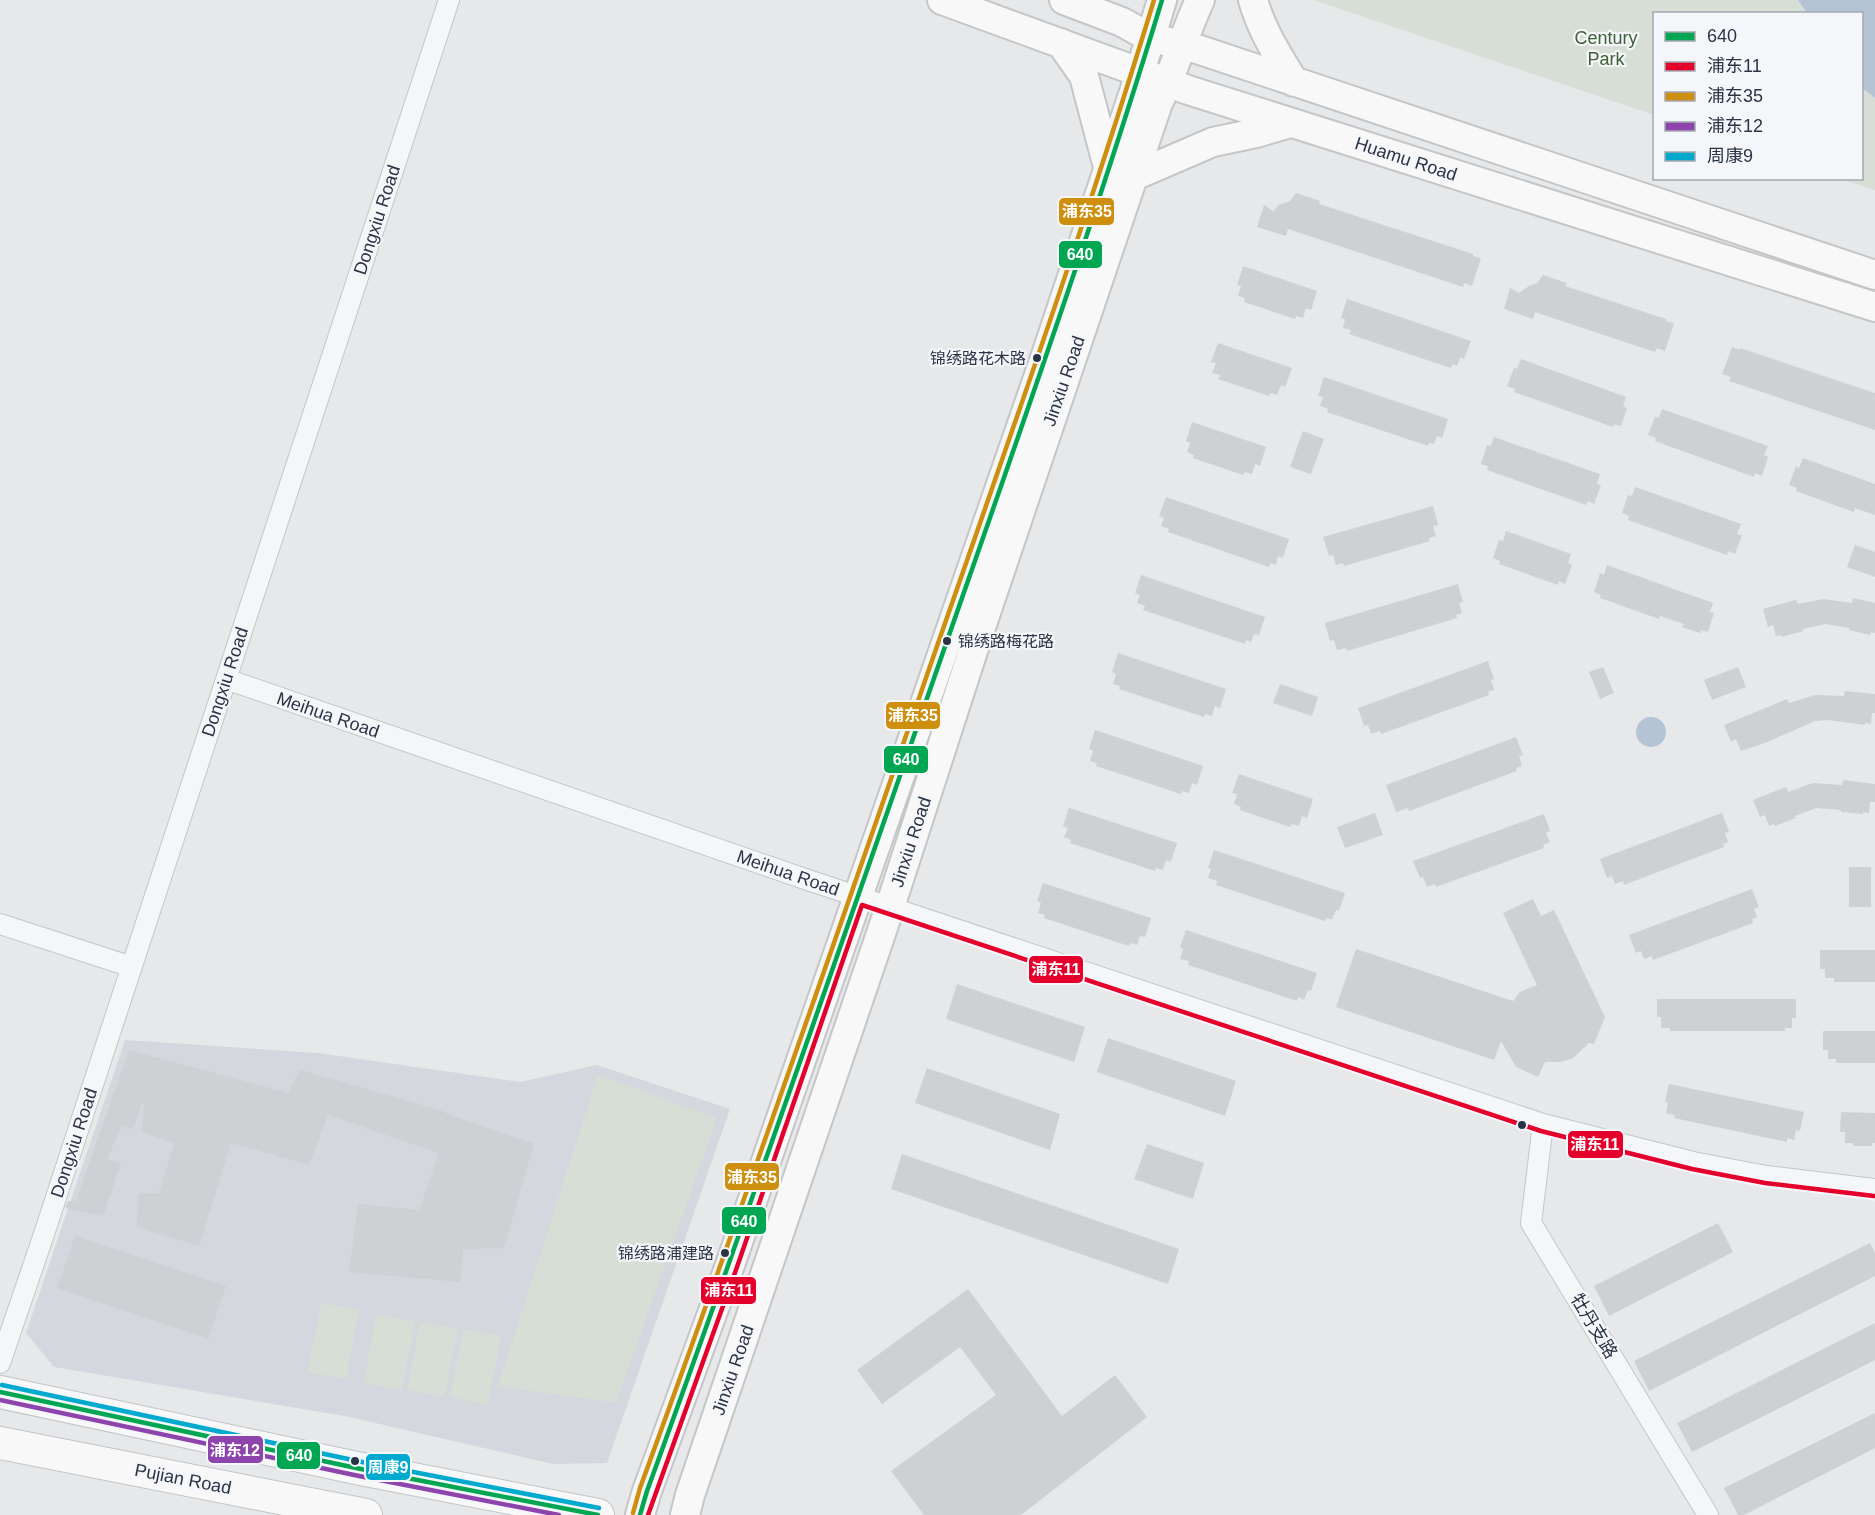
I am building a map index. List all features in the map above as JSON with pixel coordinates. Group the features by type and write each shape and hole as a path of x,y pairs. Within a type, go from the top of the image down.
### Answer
{"main road":[{"name":"Huamu Road","path":"942,0 1188,90 1875,307"},
{"name":"Huamu Road","path":"1064,0 1122,22 1149,38 1181,45 1875,275"},
{"name":"Jinxiu Road","path":"686,1515 690,1496 890,907 976,639 1121,171 1138,72 1162,0"},
{"name":"Jinxiu Road","path":"640,1515 730,1265 1038,377 1121,171 1168,82 1200,0"},
{"path":"1253,0 1256,12 1276,52 1294,82"},
{"path":"1060,43 1084,76 1121,171 1213,142 1290,123"},
{"path":"0,1392 361,1469 597,1515"},
{"name":"Pujian Road","path":"0,1443 366,1515"}],"street":[{"name":"Dongxiu Road","path":"0,1363 449,0"},
{"name":"Meihua Road","path":"226,679 857,896 1543,1124 1714,1167 1875,1189"},
{"path":"0,924 132,967"},
{"name":"牡丹支路","path":"1543,1124 1531,1223 1708,1515"}],"shaded area":[{"path":"125,1040 318,1053 520,1082 597,1065 730,1109 607,1463 553,1464 345,1416 54,1367 26,1333"}],"green space":[{"name":"Century Park","path":"1314,0 1875,0 1875,190 1844,180 1863,180 1863,12 1653,12 1653,115"},
{"path":"598,1075 717,1118 616,1403 498,1386"},
{"path":"321,1303 359,1310 346,1379 308,1372"},
{"path":"376,1314 415,1321 402,1390 364,1383"},
{"path":"420,1322 458,1329 445,1397 407,1390"},
{"path":"463,1329 501,1336 488,1405 450,1397"}],"water":[{"path":"1798,0 1875,0 1875,98 1863,89 1863,12 1806,12"},
{"path":"1651,717 1657,718 1665,726 1665,738 1657,746 1651,747 1645,746 1637,738 1636,732 1637,726 1645,718"}],"building":[{"path":"1296,193 1320,201 1319,204 1481,258 1472,286 1464,283 1463,287 1288,229 1286,236 1257,227 1264,205 1273,211 1279,205 1290,201"},
{"path":"1243,266 1317,291 1311,310 1306,308 1303,318 1296,316 1295,319 1244,302 1245,298 1238,296 1241,286 1237,285"},
{"path":"1543,275 1567,283 1565,286 1674,323 1665,351 1657,348 1655,352 1535,312 1533,319 1504,309 1510,288 1519,293 1537,283"},
{"path":"1347,299 1471,341 1464,359 1460,358 1457,366 1452,364 1451,368 1349,334 1351,330 1343,328 1345,319 1341,318"},
{"path":"1218,343 1292,368 1285,387 1281,385 1277,395 1271,393 1269,396 1218,379 1220,375 1212,373 1216,363 1211,362"},
{"path":"1732,347 1875,393 1875,430 1729,381 1731,377 1722,374"},
{"path":"1521,359 1626,397 1623,406 1627,408 1621,426 1614,424 1613,427 1514,392 1515,389 1507,386 1514,368 1517,369"},
{"path":"1324,377 1448,419 1442,438 1437,436 1434,444 1429,443 1428,446 1327,412 1328,409 1320,406 1323,397 1318,396"},
{"path":"1662,409 1768,446 1764,455 1768,457 1762,476 1755,473 1754,477 1655,441 1656,438 1648,435 1655,417 1659,418"},
{"path":"1192,422 1266,447 1260,466 1255,464 1252,474 1245,472 1243,475 1193,458 1194,455 1187,452 1190,443 1186,441"},
{"path":"1303,431 1324,439 1311,474 1290,467"},
{"path":"1494,437 1600,474 1597,484 1601,485 1594,504 1588,501 1586,505 1487,470 1488,466 1481,464 1487,445 1491,446"},
{"path":"1803,458 1875,484 1875,515 1855,508 1854,512 1796,491 1797,488 1789,485 1796,466 1799,468"},
{"path":"1635,487 1741,524 1737,534 1742,535 1735,554 1728,551 1727,555 1628,520 1629,516 1622,513 1628,495 1632,496"},
{"path":"1166,497 1289,539 1283,558 1278,556 1276,565 1270,563 1269,567 1168,532 1169,529 1161,526 1164,518 1159,516"},
{"path":"1433,506 1438,525 1433,526 1436,536 1429,538 1430,541 1344,566 1343,563 1336,565 1333,555 1329,556 1323,537"},
{"path":"1506,531 1571,554 1568,563 1572,565 1565,584 1559,581 1558,585 1499,564 1500,561 1493,558 1499,540 1503,541"},
{"path":"1855,545 1875,552 1875,577 1847,567"},
{"path":"1607,565 1713,603 1710,612 1714,613 1708,632 1701,630 1700,633 1682,627 1684,624 1660,616 1659,619 1600,598 1601,595 1594,592 1600,573 1604,575"},
{"path":"1141,575 1265,617 1259,635 1254,634 1251,642 1246,640 1245,644 1143,610 1145,606 1137,603 1140,595 1135,593"},
{"path":"1458,584 1463,602 1459,603 1462,613 1456,615 1457,618 1347,651 1346,648 1337,650 1334,640 1330,641 1325,623"},
{"path":"1853,598 1875,603 1875,633 1871,632 1870,635 1849,630 1849,628 1825,624 1782,637 1781,635 1776,636 1773,625 1768,627 1763,609 1796,600 1798,604 1824,599 1852,603"},
{"path":"1118,653 1226,689 1220,708 1215,706 1212,716 1205,714 1204,717 1119,689 1120,686 1113,684 1116,674 1112,672"},
{"path":"1488,661 1494,679 1491,680 1494,690 1488,692 1489,695 1381,734 1380,731 1371,734 1368,725 1364,726 1358,708"},
{"path":"1603,667 1614,693 1600,699 1589,672"},
{"path":"1738,667 1746,687 1712,700 1704,680"},
{"path":"1280,684 1318,697 1312,716 1273,703"},
{"path":"1845,691 1875,694 1875,713 1872,713 1871,724 1815,721 1741,751 1736,739 1731,742 1724,725 1787,699 1789,703 1815,695 1844,696"},
{"path":"1095,730 1203,766 1197,785 1192,783 1189,793 1182,791 1181,794 1096,766 1097,763 1090,761 1093,751 1089,749"},
{"path":"1516,737 1523,755 1519,756 1522,766 1516,768 1517,771 1409,811 1408,808 1396,812 1386,785"},
{"path":"1239,774 1313,799 1307,818 1302,816 1299,826 1292,824 1290,827 1240,810 1241,807 1234,804 1237,794 1232,793"},
{"path":"1843,780 1875,784 1875,802 1870,802 1869,813 1816,808 1795,816 1796,818 1769,826 1765,815 1760,817 1753,800 1786,787 1788,792 1813,783 1842,785"},
{"path":"1069,808 1177,843 1171,862 1166,860 1163,870 1156,868 1155,871 1070,843 1071,840 1064,837 1068,828 1063,826"},
{"path":"1375,813 1383,835 1345,848 1337,827"},
{"path":"1722,813 1729,832 1725,833 1728,842 1723,844 1724,847 1624,885 1623,881 1615,884 1612,876 1607,878 1600,859"},
{"path":"1544,814 1550,831 1546,833 1550,842 1543,845 1544,848 1436,887 1435,884 1427,887 1423,877 1420,878 1413,861"},
{"path":"1214,850 1345,893 1339,911 1336,910 1332,919 1326,918 1325,921 1216,885 1217,881 1208,878 1211,869 1208,868"},
{"path":"1849,867 1871,867 1871,907 1849,907"},
{"path":"1043,883 1151,918 1145,937 1140,936 1137,945 1130,943 1129,946 1044,918 1045,915 1038,913 1041,903 1037,901"},
{"path":"1752,889 1759,907 1754,909 1757,917 1752,919 1753,923 1653,960 1652,956 1644,959 1641,951 1636,953 1629,935"},
{"path":"1533,899 1541,916 1554,910 1605,1017 1594,1044 1589,1043 1573,1058 1561,1062 1545,1062 1538,1077 1516,1067 1501,1041 1494,1060 1336,1007 1356,949 1513,1001 1520,992 1537,985 1503,913"},
{"path":"1186,930 1317,973 1311,991 1308,990 1304,1000 1298,997 1297,1001 1188,965 1189,961 1180,959 1183,949 1180,947"},
{"path":"1820,950 1875,950 1875,982 1834,982 1834,978 1825,978 1825,969 1820,969"},
{"path":"957,984 1085,1027 1074,1062 946,1019"},
{"path":"1657,999 1796,999 1796,1018 1792,1018 1792,1028 1785,1028 1785,1031 1670,1031 1670,1028 1661,1028 1661,1017 1657,1017"},
{"path":"1823,1031 1875,1031 1875,1063 1836,1063 1836,1059 1828,1059 1828,1050 1823,1050"},
{"path":"1108,1038 1236,1081 1225,1116 1097,1072"},
{"path":"129,1050 288,1093 300,1070 446,1112 534,1144 504,1248 463,1249 460,1282 349,1272 358,1204 419,1210 439,1153 328,1115 309,1165 231,1143 199,1246 137,1227 139,1193 159,1193 174,1143 142,1132 144,1099 133,1129 122,1126 107,1159 121,1163 103,1216 65,1208 68,1201 76,1201"},
{"path":"927,1068 1060,1114 1050,1150 915,1103"},
{"path":"1669,1084 1804,1112 1800,1131 1796,1130 1794,1140 1787,1138 1787,1142 1674,1118 1675,1115 1666,1113 1668,1103 1665,1102"},
{"path":"1841,1112 1875,1113 1875,1143 1872,1143 1872,1146 1853,1146 1853,1143 1845,1143 1845,1132 1840,1132"},
{"path":"1147,1144 1204,1163 1193,1199 1134,1179"},
{"path":"902,1154 1179,1249 1168,1284 891,1189"},
{"path":"1718,1223 1733,1252 1609,1316 1594,1286"},
{"path":"75,1236 226,1286 208,1339 57,1288"},
{"path":"1870,1243 1875,1253 1875,1276 1649,1391 1634,1361"},
{"path":"968,1289 1062,1416 1115,1375 1147,1417 1021,1515 924,1515 891,1471 996,1395 960,1347 882,1404 857,1370"},
{"path":"1875,1323 1875,1360 1692,1452 1677,1423"},
{"path":"1875,1413 1875,1448 1744,1515 1738,1515 1724,1488"}],"transit line":[{"name":"浦东35","path":"633,1513 1015,423 1128,85 1154,0"},
{"name":"640","path":"640,1515 1021,428 1108,172 1162,0"},
{"name":"浦东11","path":"648,1515 737,1267 862,905 1541,1131 1692,1169 1765,1183 1874,1196"},
{"name":"周康9","path":"2,1385 362,1462 599,1508"},
{"name":"640","path":"0,1392 361,1469 598,1515"},
{"name":"浦东12","path":"0,1400 359,1476 559,1515"}],"place":[{"name":"锦绣路花木路","path":"1037,358"},
{"name":"锦绣路梅花路","path":"947,641"},
{"name":"锦绣路浦建路","path":"725,1253"}]}
